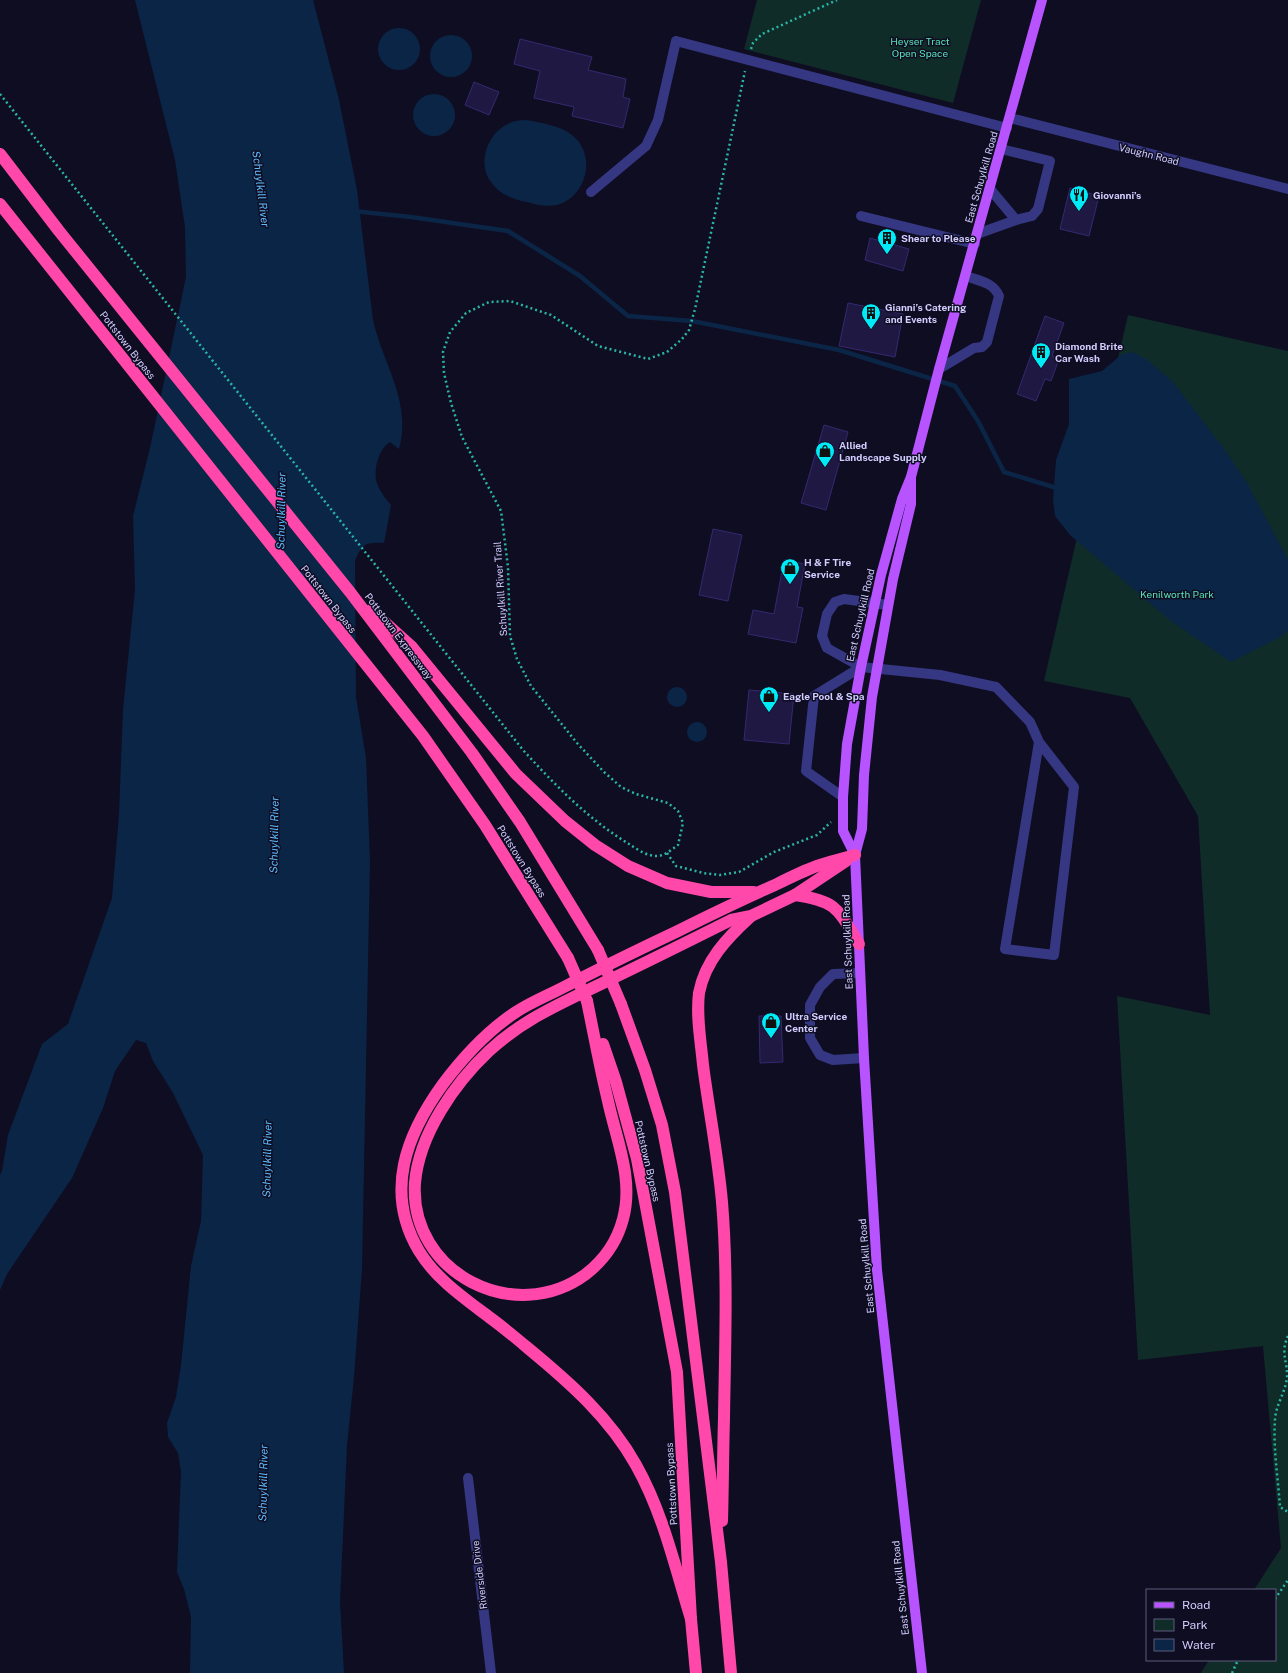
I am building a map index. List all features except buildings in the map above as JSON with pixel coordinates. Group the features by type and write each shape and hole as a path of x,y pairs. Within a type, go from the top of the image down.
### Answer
{"highway":[{"name":"Pottstown Bypass","path":"0,154 59,231 350,592"},
{"name":"Pottstown Bypass","path":"0,204 423,736 485,826 568,958 587,1001 616,1082 637,1159 677,1372 691,1620 696,1673"},
{"path":"350,592 412,647 516,774 560,816 595,845 628,866 667,883 711,892 758,892"},
{"name":"Pottstown Expressway","path":"350,592 428,695"},
{"name":"Pottstown Bypass","path":"428,695 472,753 520,822 598,950 621,1004 645,1070 662,1125 676,1192 721,1562 731,1673"},
{"path":"691,1620 662,1523 644,1480 626,1449 601,1416 578,1391 528,1348 441,1278 428,1264 410,1233 404,1214 401,1198 402,1169 410,1142 422,1116 434,1097 468,1052 517,1011 758,892 814,867 855,855"},
{"path":"587,1001 608,1102 625,1171 627,1188 626,1206 619,1232 603,1259 578,1279 565,1287 536,1294 521,1295 498,1293 480,1287 462,1277 441,1257 425,1233 417,1208 415,1184 422,1148 436,1120 456,1089 489,1051 503,1039 540,1013 731,920 751,916 795,895 855,855"},
{"path":"795,895 825,901 842,915 859,944"},
{"path":"721,1562 726,1343 726,1271 722,1201 701,1048 698,1005 703,978 715,954 733,933 751,916"}],"main road":[{"name":"East Schuylkill Road","path":"855,855 843,831 843,797 847,744 860,667 881,575 902,499 911,477 939,369 1042,0"},
{"name":"East Schuylkill Road","path":"911,477 911,504 888,605 877,668 867,744 862,829 855,855 864,1058 877,1270 922,1673"}],"street":[{"name":"Vaughn Road","path":"591,192 646,146 658,120 676,41 747,60 1008,123 1288,188"},
{"path":"977,234 1032,216 1038,209 1050,161 1000,149"},
{"path":"990,189 1016,220"},
{"path":"861,216 975,244"},
{"path":"939,369 974,348 982,347 987,342 999,296 996,289 992,285 966,276"},
{"path":"888,605 844,599 835,602 827,614 822,636 827,648 860,667 940,675 996,687 1030,722 1039,742 1074,786 1054,955 1005,949 1039,742"},
{"path":"843,797 806,771 814,696 860,667"},
{"path":"860,973 833,974 820,987 810,1005 810,1038 820,1055 833,1060 864,1058"},
{"name":"Riverside Drive","path":"468,1478 491,1673"}],"path":[{"name":"Schuylkill River Trail","path":"666,853 678,845 681,837 683,823 678,811 668,803 636,794 621,787 604,772 577,743 531,686 517,659 510,636 508,567 501,511 462,437 451,403 444,373 443,352 450,332 466,313 489,302 510,301 551,315 598,346 648,359 667,352 682,339 689,330 695,309 747,60 753,43 762,34 837,0"},
{"path":"0,94 523,750 546,775 586,813 621,839 646,854 657,856 666,853 676,866 720,875 739,872 774,852 817,835 834,819 843,813"},
{"path":"1288,1336 1285,1343 1284,1359 1287,1376 1284,1393 1275,1417 1274,1439 1280,1507 1288,1512"},
{"path":"1276,1598 1288,1580"},
{"path":"1232,1673 1238,1661"}],"green space":[{"name":"Heyser Tract Open Space","path":"757,0 981,0 953,103 744,49"},
{"name":"Kenilworth Park","path":"1128,315 1288,351 1288,1673 1201,1673 1208,1661 1276,1661 1276,1589 1255,1589 1281,1548 1263,1346 1138,1360 1117,996 1210,1015 1198,816 1130,698 1044,681"}],"water":[{"name":"Schuylkill River","path":"135,0 313,0 339,100 357,190 373,320 395,383 402,415 402,432 399,449 390,442 386,445 378,459 376,470 378,487 391,505 384,543 372,543 365,545 355,561 356,697 366,758 370,861 362,1269 354,1377 347,1445 340,1602 344,1673 190,1673 191,1617 184,1589 177,1572 181,1472 178,1453 168,1437 167,1423 176,1397 181,1365 191,1266 201,1221 203,1155 173,1093 153,1061 146,1043 136,1040 115,1071 103,1108 72,1178 7,1274 0,1290 0,1175 8,1135 42,1044 68,1024 112,898 119,815 123,710 135,589 133,516 150,448 186,277 185,227 175,160"},
{"path":"395,28 403,28 414,34 420,45 420,53 414,64 403,70 395,70 384,64 378,53 378,45 384,34"},
{"path":"447,35 455,35 466,41 472,52 472,60 466,71 455,77 447,77 436,71 430,60 430,52 436,41"},
{"path":"434,94 449,100 455,115 449,130 434,136 419,130 413,115 419,100"},
{"path":"526,120 562,129 572,135 580,143 584,153 586,163 582,184 576,193 557,205 538,205 512,198 498,190 487,175 485,159 486,150 489,143 499,130 516,121"},
{"path":"1132,352 1146,359 1172,381 1222,446 1247,483 1288,560 1288,631 1280,637 1231,662 1171,621 1070,535 1055,516 1053,500 1056,460 1069,424 1069,379 1102,371 1121,355"},
{"path":"673,687 681,687 687,693 687,701 681,707 673,707 667,701 667,693"},
{"path":"697,722 704,725 707,732 704,739 697,742 690,739 687,732 690,725"}],"waterway":[{"path":"353,211 411,217 508,231 580,276 628,316 692,321 839,350 955,386 978,421 1004,472 1060,489"}],"place":[{"name":"Giovanni’s","path":"1079,212"},
{"name":"Shear to Please","path":"887,255"},
{"name":"Gianni’s Catering and Events","path":"871,330"},
{"name":"Diamond Brite Car Wash","path":"1041,369"},
{"name":"Allied Landscape Supply","path":"825,468"},
{"name":"H & F Tire Service","path":"790,585"},
{"name":"Eagle Pool & Spa","path":"769,713"},
{"name":"Ultra Service Center","path":"771,1039"}]}
